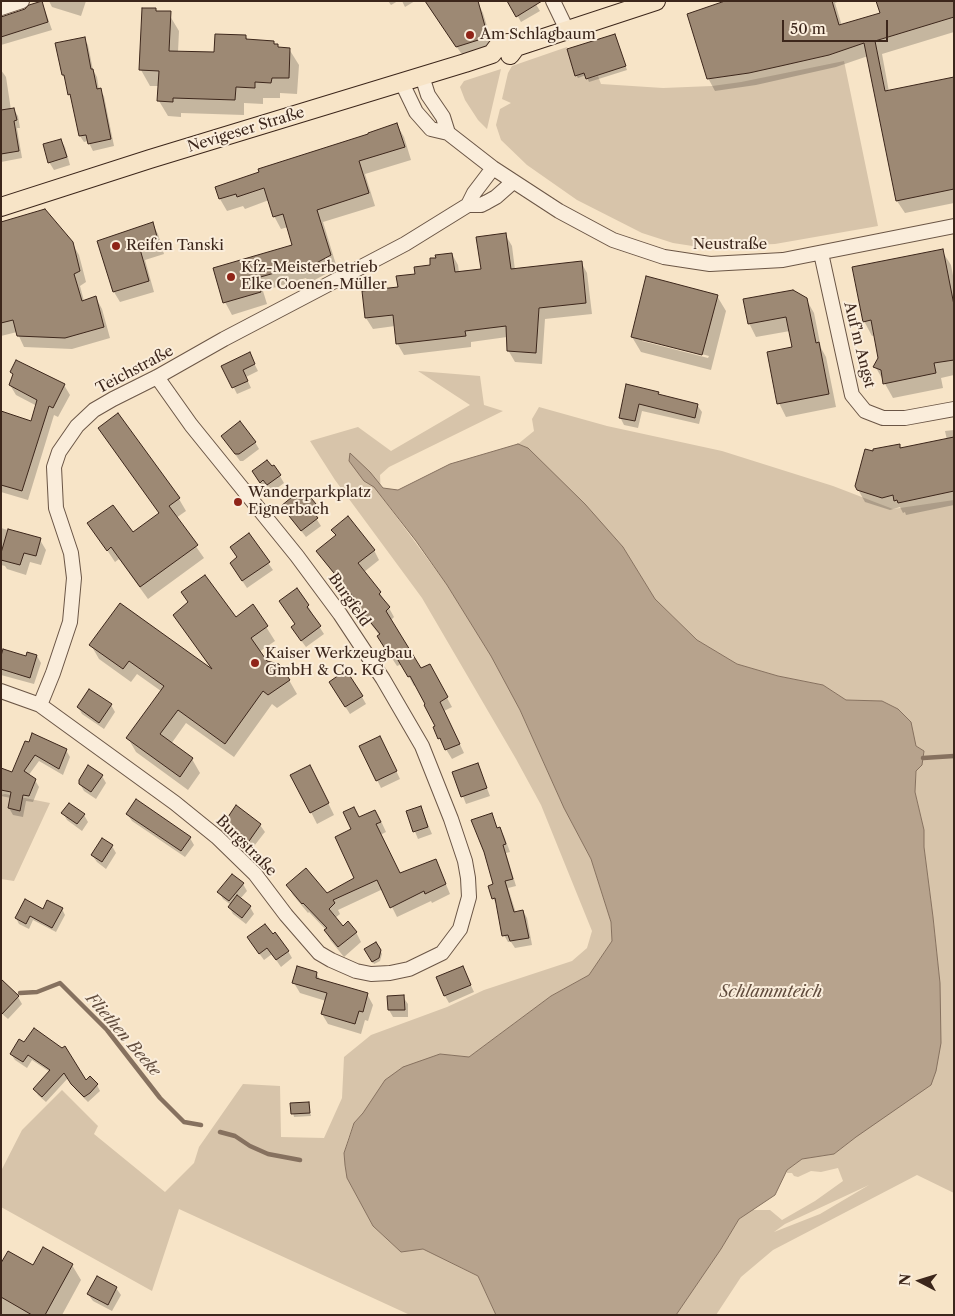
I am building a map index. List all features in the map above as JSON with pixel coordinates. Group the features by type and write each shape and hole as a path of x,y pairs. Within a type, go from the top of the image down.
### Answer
{"main road":[{"name":"Nevigeser Straße","path":"1,206 492,54 502,58 510,56 516,47 656,1"}],"street":[{"path":"1,8 22,1"},
{"path":"553,1 567,30"},
{"name":"Neustraße","path":"422,76 428,95 443,117 448,133"},
{"name":"Neustraße","path":"402,82 416,112 431,129 448,133 513,182 560,211 613,240 664,257 710,264 783,260 954,226"},
{"name":"Teichstraße","path":"468,205 474,193 493,168"},
{"name":"Teichstraße","path":"40,705 70,622 74,578 71,554 56,508 54,467 59,452 77,426 94,410 121,394 157,377 224,339 404,244 468,205 481,205 487,202 496,197 513,182"},
{"name":"Auf'm Angst","path":"822,253 852,395 865,411 883,418 905,418 954,409"},
{"name":"Burgfeld","path":"157,377 191,426 298,556 340,614 383,679 422,746 451,818 465,860 469,898 460,929"},
{"name":"Burgstraße","path":"1,691 40,705 175,803 217,837 255,874 319,954 356,971 370,974 390,973 409,969 442,953 460,929"}],"shaded area":[{"path":"567,47 575,75 584,73 586,79 598,76 601,84 663,88 712,86 741,82 844,61 878,226 775,244 699,247 673,243 642,233 577,200 527,165 501,140 496,125 500,109 511,103 502,99 508,73 512,66"},
{"path":"501,69 487,129 478,120 465,100 460,87 464,81"},
{"path":"418,371 480,376 484,405 503,411 389,467 380,475 381,496 447,585 491,656 520,710 564,808 591,859 611,922 612,941 589,975 551,996 469,1057 440,1054 385,1080 354,1123 348,1139 344,1153 347,1178 373,1226 401,1252 423,1249 478,1276 496,1315 410,1315 179,1209 152,1291 1,1207 1,1171 22,1130 62,1090 98,1126 94,1134 165,1192 194,1163 199,1147 243,1084 280,1086 281,1137 324,1138 342,1098 344,1057 371,1035 447,1007 484,990 572,961 587,948 592,931 541,805 516,759 422,598 335,480 310,441 358,427 391,451 470,405"},
{"path":"539,407 607,426 722,451 833,486 893,509 954,500 954,1193 917,1175 773,1250 741,1277 716,1315 676,1315 739,1219 752,1210 770,1210 782,1220 815,1201 843,1181 838,1168 821,1172 811,1171 798,1177 792,1173 787,1173 787,1170 802,1159 834,1154 856,1137 940,983 924,847 924,830 915,792 916,771 922,765 924,751 916,746 898,709 882,701 846,700 823,685 778,676 737,664 697,640 655,599 623,547 528,448 518,444 534,431 532,419","holes":["869,1185 820,1214 774,1232 785,1224"]},
{"path":"5,794 50,803 14,881 1,879 1,795"}],"water":[{"name":"Schlammteich","path":"518,444 528,448 585,504 623,547 655,599 697,640 737,664 778,676 823,685 846,700 882,701 898,709 911,722 916,746 924,751 922,765 916,771 915,792 924,830 924,847 940,983 941,1043 936,1071 931,1085 834,1154 802,1159 787,1170 775,1195 739,1219 676,1315 496,1315 478,1276 423,1249 401,1252 373,1226 347,1178 344,1153 354,1123 385,1080 403,1067 440,1054 469,1057 551,996 589,975 612,941 611,922 591,859 564,808 520,710 491,656 447,585 416,541 374,487 364,481 349,461 350,453 370,472 383,488 398,490 450,464"}],"building":[{"path":"42,1 48,22 1,37 1,17"},
{"path":"425,1 478,1 488,37 456,47"},
{"path":"507,1 542,1 516,17"},
{"path":"725,1 832,1 839,25 880,13 876,1 954,1 954,17 875,41 885,91 954,77 954,189 896,201 864,43 829,55 749,73 707,79 687,14"},
{"path":"142,8 156,8 156,11 171,11 169,51 214,52 215,34 246,35 246,39 274,41 274,44 278,44 278,47 290,48 289,78 272,78 271,83 255,82 255,88 236,87 235,100 173,98 173,102 157,101 159,71 139,70"},
{"path":"615,34 626,66 586,79 584,73 575,76 567,49"},
{"path":"85,37 97,89 101,88 111,139 88,144 86,135 79,136 70,94 68,95 64,75 62,75 55,43"},
{"path":"14,108 17,120 14,121 19,151 1,154 1,110"},
{"path":"397,123 405,147 359,161 369,193 317,210 331,255 300,272 299,266 257,278 261,292 223,303 213,268 292,245 283,214 273,217 264,188 237,197 236,194 219,199 215,187 259,172 258,169"},
{"path":"61,139 67,157 48,163 43,144"},
{"path":"45,209 73,242 80,271 74,274 82,301 96,296 104,327 65,338 17,336 13,320 1,323 1,222"},
{"path":"153,222 159,244 140,249 149,281 113,292 97,241"},
{"path":"506,233 511,269 582,261 586,303 539,308 536,353 507,351 506,326 465,331 466,336 396,344 393,315 365,318 362,291 398,287 396,276 415,274 414,267 430,265 430,258 436,258 435,255 452,253 455,272 481,269 476,237"},
{"path":"943,249 954,305 954,360 934,363 936,373 883,384 881,370 873,367 878,358 871,320 863,322 852,267"},
{"path":"646,276 718,295 702,355 631,337"},
{"path":"793,290 807,298 816,343 819,342 829,394 777,404 767,352 792,347 786,317 748,324 743,299"},
{"path":"250,352 255,364 243,370 248,381 232,388 221,366"},
{"path":"16,360 65,384 53,408 49,406 22,491 1,485 1,411 31,421 37,400 9,385 13,374 10,372"},
{"path":"626,384 698,404 695,418 639,404 635,421 619,418"},
{"path":"118,413 180,498 169,506 198,545 140,587 111,547 107,551 87,523 113,505 133,532 159,513 98,428"},
{"path":"240,421 256,442 239,454 235,454 221,436"},
{"path":"954,437 954,491 898,503 897,500 894,501 893,495 882,498 857,490 855,486 865,449 873,451 873,449 900,444 900,448"},
{"path":"267,460 272,466 274,465 281,475 267,485 263,480 260,483 252,471"},
{"path":"303,488 316,504 310,508 318,518 301,531 281,506"},
{"path":"348,516 375,550 358,563 381,592 379,594 390,607 386,611 421,668 430,664 448,697 440,702 460,744 445,750 440,738 438,739 433,727 435,726 410,676 408,677 395,655 391,658 377,636 380,634 358,607 360,605 316,551 336,535 331,530"},
{"path":"8,529 41,538 36,556 24,553 20,565 1,560 1,553"},
{"path":"249,533 270,562 242,581 230,563 237,557 230,547"},
{"path":"205,575 236,617 253,604 268,626 251,638 267,661 279,664 290,680 268,695 263,691 225,744 178,710 160,734 193,758 180,777 126,738 164,686 129,661 123,669 89,645 120,603 212,669 173,615 188,602 181,592"},
{"path":"297,588 309,605 307,607 321,626 301,641 291,627 295,624 279,601"},
{"path":"3,649 26,656 27,652 37,655 30,678 1,669"},
{"path":"346,670 363,696 345,707 329,682"},
{"path":"89,689 112,704 99,723 77,707"},
{"path":"32,733 67,749 59,769 35,755 24,771 36,779 29,796 23,795 20,811 8,808 11,792 1,790 1,768 12,772 25,741 29,742"},
{"path":"380,736 397,771 376,781 359,746"},
{"path":"478,763 487,788 461,797 452,772"},
{"path":"88,765 103,775 91,792 79,784 79,780"},
{"path":"310,765 329,803 310,813 290,775"},
{"path":"136,799 191,837 181,851 126,814"},
{"path":"69,803 85,814 77,824 61,813"},
{"path":"236,805 261,824 247,844 225,828 229,822 226,820"},
{"path":"421,806 428,827 413,832 406,811"},
{"path":"354,807 359,817 375,810 381,822 376,824 400,873 436,859 446,884 425,894 424,891 390,908 377,880 333,900 335,903 329,909 343,926 348,921 357,932 338,947 324,930 327,928 302,904 286,885 306,868 327,893 354,878 335,837 351,829 343,812"},
{"path":"492,813 497,828 500,827 506,844 503,845 513,879 505,881 514,912 523,910 529,938 510,941 508,935 502,936 495,898 492,899 488,886 493,884 484,852 471,820"},
{"path":"102,838 113,845 102,862 91,855"},
{"path":"232,874 244,883 229,901 217,892"},
{"path":"237,895 251,906 242,918 228,907"},
{"path":"25,899 43,909 47,900 63,908 52,928 30,916 26,924 15,918"},
{"path":"265,924 273,934 275,932 289,951 276,960 267,948 259,954 247,937"},
{"path":"376,942 381,950 379,958 372,962 364,949"},
{"path":"297,966 317,972 316,978 368,993 363,1012 359,1011 355,1024 321,1014 327,993 292,983"},
{"path":"463,966 471,985 444,996 436,977"},
{"path":"1,979 19,996 1,1015"},
{"path":"404,995 405,1010 388,1010 387,996"},
{"path":"34,1028 62,1048 65,1046 86,1080 90,1076 98,1084 90,1093 84,1097 71,1084 64,1073 42,1097 33,1089 50,1070 28,1055 23,1062 10,1054 19,1039 24,1042"},
{"path":"309,1102 310,1113 291,1114 290,1103"},
{"path":"43,1247 73,1264 45,1315 32,1315 1,1297 1,1263 8,1251 33,1265"},
{"path":"97,1276 117,1287 108,1305 87,1294"}],"waterway":[{"path":"923,758 954,756"},
{"name":"Fliethen Beeke","path":"20,993 37,992 60,983 107,1030 160,1098 184,1122 201,1125"},
{"name":"Fliethen Beeke","path":"220,1132 235,1136 250,1146 268,1154 300,1160"}],"place":[{"name":"Am Schlagbaum","path":"470,35"},
{"name":"Reifen Tanski","path":"116,246"},
{"name":"Kfz-Meisterbetrieb Elke Coenen-Müller","path":"231,277"},
{"name":"Wanderparkplatz Eignerbach","path":"238,502"},
{"name":"Kaiser Werkzeugbau GmbH & Co. KG","path":"255,663"}]}
